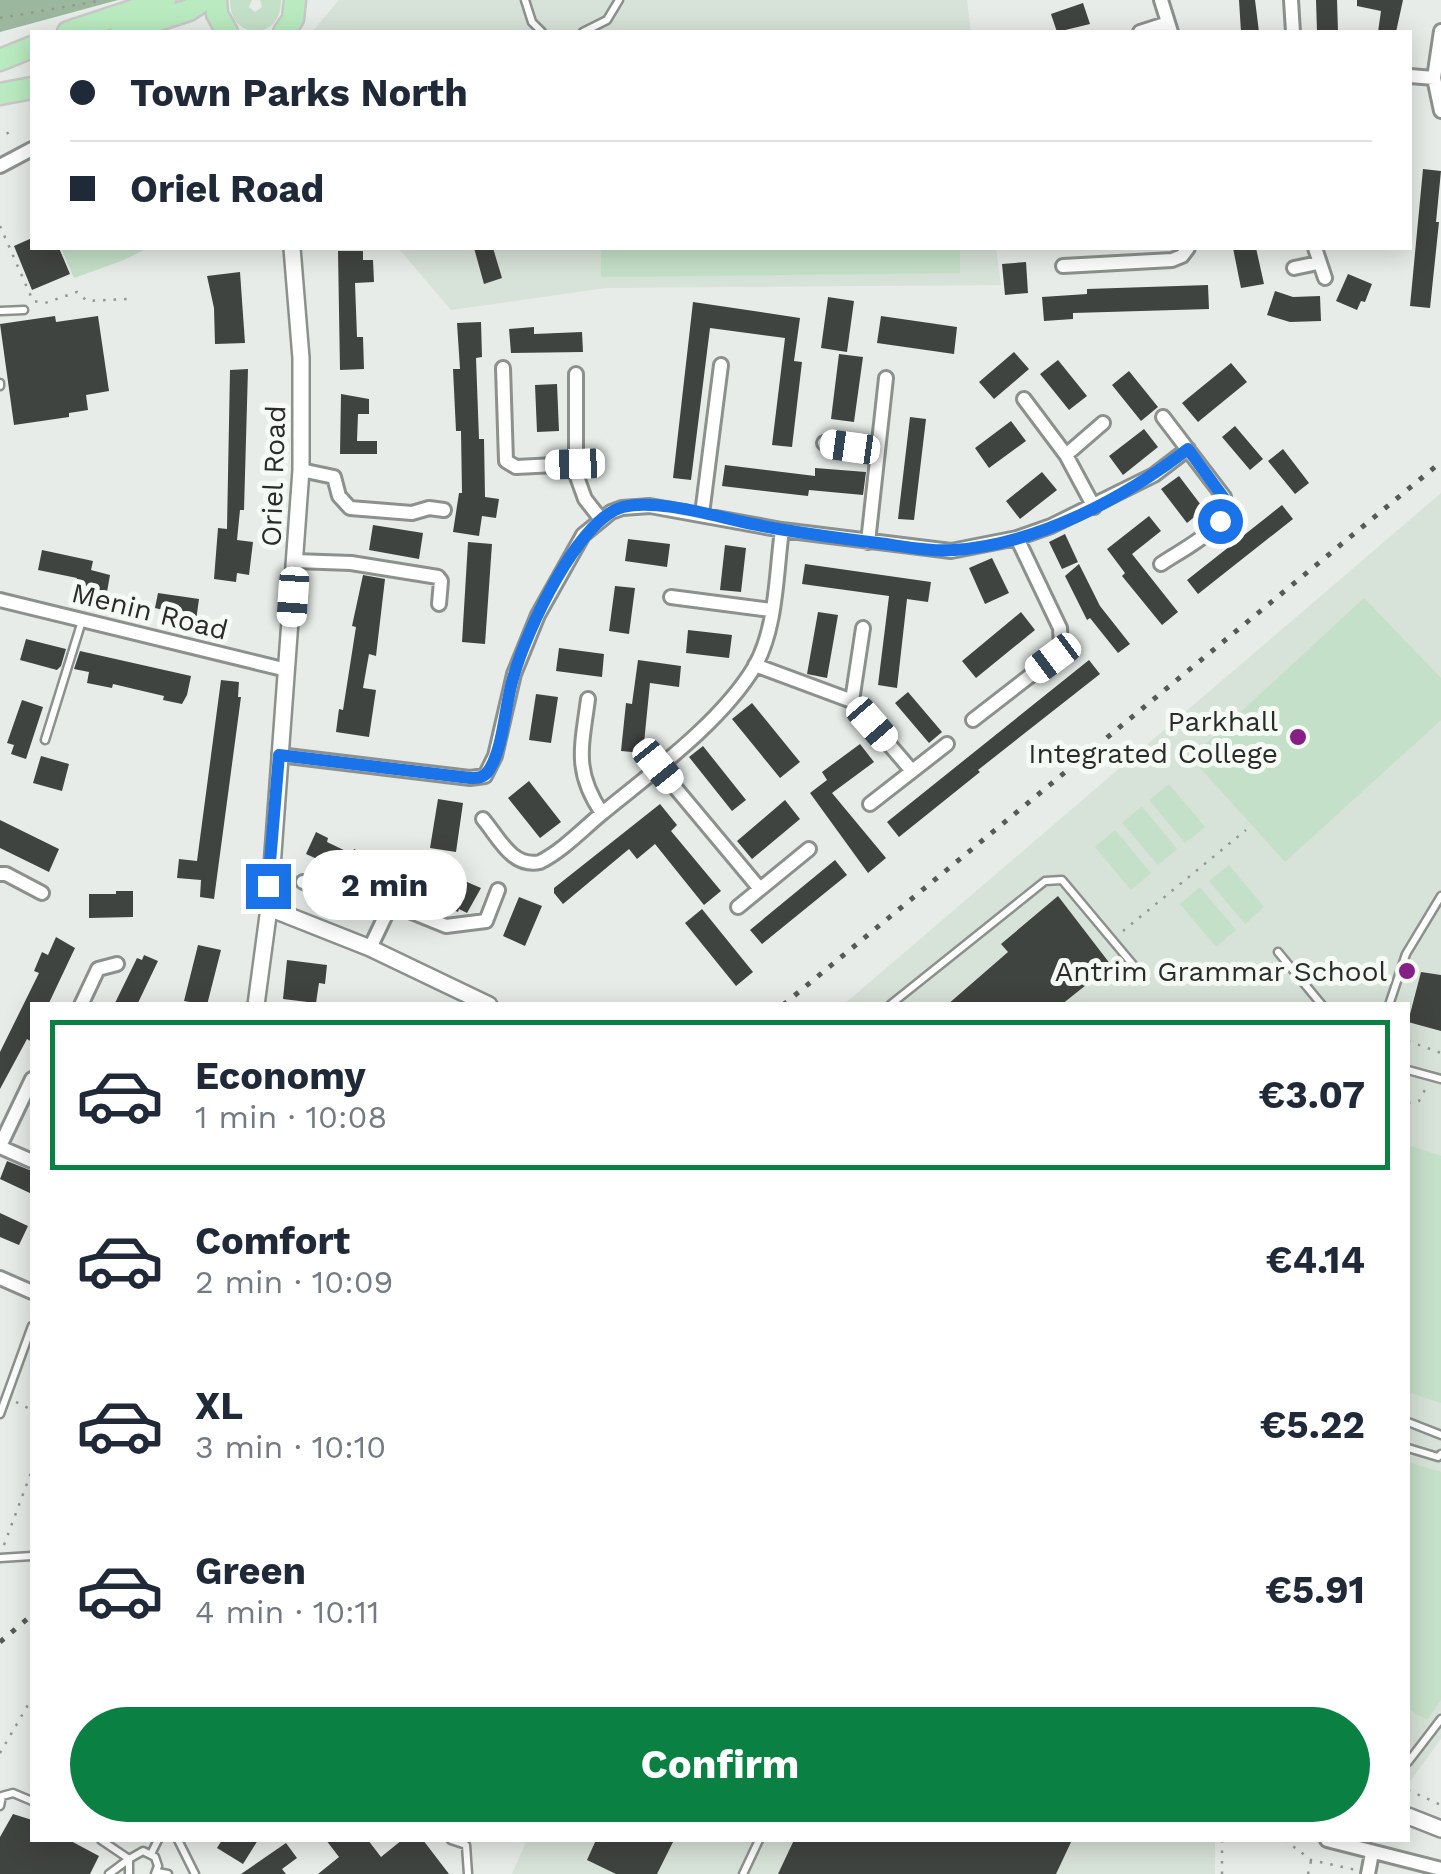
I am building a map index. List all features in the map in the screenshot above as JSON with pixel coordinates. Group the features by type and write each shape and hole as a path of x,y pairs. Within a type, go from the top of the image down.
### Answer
{"highway":[{"path":"74,30 165,0"},
{"path":"127,30 189,10 204,0"},
{"path":"216,0 216,14 226,30"},
{"path":"289,23 317,0"},
{"path":"0,62 30,48"},
{"path":"0,62 30,58"},
{"path":"0,94 30,88"}],"street":[{"path":"1161,0 1169,28"},
{"path":"1291,0 1293,30"},
{"path":"1441,30 1434,78 1441,111"},
{"path":"1412,76 1434,78"},
{"path":"0,166 30,150"},
{"name":"Oriel Road","path":"256,1002 269,908 301,470 301,358 292,250"},
{"path":"1063,266 1172,260 1187,250"},
{"path":"1315,250 1325,278"},
{"path":"1294,268 1318,263"},
{"path":"702,514 722,364"},
{"path":"503,368 503,452 508,464 575,464"},
{"path":"576,374 575,464 581,492 600,518"},
{"path":"868,542 886,378"},
{"path":"1024,399 1066,455 1094,507"},
{"path":"1161,564 1220,521 1226,507 1224,497 1163,417"},
{"path":"1066,455 1103,423"},
{"path":"824,444 877,451"},
{"path":"279,755 470,778 484,776 495,756 514,674 525,645 572,553 600,518 622,508 637,506 702,514 782,530 951,550 1018,538 1094,507 1154,476 1188,449"},
{"path":"301,470 334,477 339,496 350,508 412,513 429,508 444,510"},
{"path":"483,818 516,860 530,864 548,858 725,704 755,666 772,610 782,530"},
{"path":"973,720 1053,658 1061,646 1060,628 1018,538"},
{"path":"296,561 351,562 438,577 442,581 439,604"},
{"path":"671,597 772,610"},
{"name":"Menin Road","path":"0,600 287,670"},
{"path":"852,702 863,628"},
{"path":"755,666 852,702 912,770"},
{"path":"588,698 581,770 585,786 602,813"},
{"path":"870,804 947,744"},
{"path":"658,766 760,889"},
{"path":"738,908 809,849"},
{"path":"0,874 42,893"},
{"path":"303,882 336,895 362,892 451,927 486,921 498,890"},
{"path":"370,948 391,904"},
{"path":"269,908 370,948 483,1002"},
{"path":"82,1002 98,969 116,964"},
{"path":"30,1083 0,1146 30,1160"},
{"path":"0,1278 30,1291"},
{"path":"1410,1817 1441,1829"},
{"path":"1334,1842 1441,1869"},
{"path":"1368,1874 1372,1853"}],"lane":[{"path":"525,0 532,22 540,30"},
{"path":"588,30 607,20 618,0"},
{"path":"0,310 24,310"},
{"path":"45,740 82,620"},
{"path":"894,1002 1044,881 1062,880 1145,979"},
{"path":"1390,1002 1406,954 1441,896"},
{"path":"1278,952 1320,1002"},
{"path":"1410,1071 1441,1079"},
{"path":"0,1414 30,1332"},
{"path":"1410,1423 1441,1435"},
{"path":"1410,1449 1441,1454"},
{"path":"0,1557 30,1556"},
{"path":"1410,1759 1441,1719"},
{"path":"0,1806 2,1796 13,1794 30,1800"},
{"path":"104,1842 129,1859"},
{"path":"151,1854 157,1842"},
{"path":"179,1842 195,1874"},
{"path":"457,1842 466,1845 468,1874"},
{"path":"743,1874 758,1842"},
{"path":"109,1874 139,1851 151,1854 157,1861 156,1873 168,1874"},
{"path":"129,1859 129,1874"}],"path":[{"path":"0,18 106,0"},
{"path":"0,226 33,302 45,303 78,292 88,301 128,299"},
{"path":"1112,940 1246,830"},
{"path":"1410,1042 1441,1053"},
{"path":"8,1392 18,1404 30,1409"},
{"path":"0,1557 30,1475"},
{"path":"0,1754 30,1702"},
{"path":"1410,1791 1441,1805"},
{"path":"1222,1842 1222,1874"},
{"path":"1288,1842 1311,1860 1368,1874"},
{"path":"1308,1874 1311,1860"}],"shaded area":[{"path":"339,0 967,0 971,30 314,30"},
{"path":"400,250 996,250 1001,285 606,288 451,310"},
{"name":"Parkhall Integrated College","path":"1441,493 1441,1739 1410,1781 1410,1002 847,1002"},
{"path":"526,1842 1215,1842 1215,1874 512,1874"}],"green space":[{"path":"0,0 118,0 0,32"},
{"path":"230,0 252,0 249,7 255,12 262,7 260,0 281,0 279,14 265,29 246,29 232,13"},
{"path":"62,250 144,250 124,260 74,278"},
{"path":"601,250 960,250 960,273 601,277"},
{"path":"1364,598 1441,678 1441,720 1285,862 1191,758"},
{"path":"1169,784 1205,827 1185,843 1149,800"},
{"path":"1142,806 1177,849 1158,865 1122,823"},
{"path":"1115,830 1151,873 1131,890 1095,847"},
{"path":"1229,865 1264,907 1245,924 1209,881"},
{"path":"1200,887 1236,930 1216,947 1180,904"},
{"path":"1410,1146 1441,1156 1441,1403 1410,1393"},
{"path":"1410,1463 1441,1472 1441,1700 1427,1720 1410,1710"}],"building":[{"path":"1239,0 1255,0 1259,30 1241,30"},
{"path":"1316,0 1337,0 1338,30 1317,30"},
{"path":"1357,0 1403,0 1396,30 1378,30 1381,11 1357,6"},
{"path":"1083,3 1090,24 1056,30 1051,14"},
{"path":"1423,169 1441,171 1430,308 1410,306"},
{"path":"30,239 30,250 60,250 70,274 32,290 14,246"},
{"path":"475,250 494,250 502,278 484,284"},
{"path":"1233,250 1256,250 1264,284 1241,288"},
{"path":"338,251 363,251 363,260 373,260 374,282 355,283 357,337 363,337 364,369 340,370"},
{"path":"1026,262 1028,293 1005,295 1002,264"},
{"path":"240,272 245,343 215,344 214,308 207,276"},
{"path":"1348,274 1372,284 1357,310 1336,301"},
{"path":"1208,285 1209,309 1073,313 1073,319 1044,321 1042,297 1087,294 1087,289"},
{"path":"1275,291 1293,297 1320,296 1321,321 1290,322 1267,315"},
{"path":"828,297 854,301 847,352 821,348"},
{"path":"693,302 800,318 794,361 802,362 792,447 772,445 785,338 710,328 691,480 673,478"},
{"path":"55,316 56,322 98,316 109,391 86,395 88,410 69,413 69,417 14,425 0,324"},
{"path":"881,316 957,327 954,354 877,343"},
{"path":"481,322 482,357 476,358 479,439 484,439 485,497 499,499 496,518 482,516 479,536 453,532 462,493 461,431 456,431 453,369 460,369 457,323"},
{"path":"534,327 534,334 582,332 583,352 511,353 509,329"},
{"path":"1014,352 1029,369 994,399 979,382"},
{"path":"839,354 863,357 854,422 831,419"},
{"path":"1058,360 1087,396 1069,410 1040,374"},
{"path":"1231,363 1247,382 1198,422 1182,403"},
{"path":"248,369 244,510 240,510 237,540 253,542 249,575 237,573 236,582 214,579 218,528 227,529 230,370"},
{"path":"1129,371 1158,407 1141,421 1112,385"},
{"path":"557,384 559,431 537,432 535,385"},
{"path":"341,394 369,399 369,414 358,414 357,441 377,441 377,454 340,454"},
{"path":"910,417 926,419 914,520 898,519"},
{"path":"1011,421 1026,441 989,468 975,448"},
{"path":"1235,426 1263,459 1250,470 1222,437"},
{"path":"1144,429 1158,447 1123,475 1109,456"},
{"path":"1283,449 1309,483 1295,494 1268,461"},
{"path":"725,465 815,476 815,468 866,472 863,495 809,490 808,496 722,486"},
{"path":"1042,472 1057,490 1020,519 1006,501"},
{"path":"1179,476 1204,509 1187,523 1161,489"},
{"path":"1282,505 1293,519 1198,594 1187,580"},
{"path":"1149,516 1161,531 1132,554 1178,612 1162,625 1122,576 1125,573 1107,549"},
{"path":"373,525 423,533 419,559 369,550"},
{"path":"1065,534 1078,562 1062,569 1049,542"},
{"path":"628,539 670,544 667,567 625,561"},
{"path":"468,542 492,544 485,644 462,642"},
{"path":"725,545 746,548 741,592 720,590"},
{"path":"42,550 93,561 91,570 110,575 107,592 75,585 77,578 38,570"},
{"path":"992,558 1009,593 985,604 969,568"},
{"path":"805,564 931,582 928,602 907,599 897,688 878,685 889,596 802,584"},
{"path":"1079,564 1100,606 1130,644 1118,653 1090,618 1087,620 1065,576"},
{"path":"363,575 385,579 376,656 369,654 363,688 376,690 369,737 336,732 339,709 343,710 356,627 352,626"},
{"path":"615,586 635,588 629,634 609,631"},
{"path":"158,593 199,599 196,621 162,616 163,610 155,608"},
{"path":"818,612 838,615 827,678 807,674"},
{"path":"1021,612 1035,630 976,678 962,661"},
{"path":"688,630 732,635 729,658 686,653"},
{"path":"26,639 66,649 61,666 57,670 20,660"},
{"path":"559,648 604,654 602,677 556,671"},
{"path":"80,651 191,676 187,695 182,704 113,684 112,688 87,683 89,672 74,669"},
{"path":"638,660 681,666 679,687 650,683 643,753 621,751 626,703 632,704"},
{"path":"1089,660 1100,674 899,837 887,822"},
{"path":"221,680 239,682 241,697 214,899 200,897 201,880 177,878 179,859 197,861"},
{"path":"908,692 942,732 929,743 895,703"},
{"path":"536,694 558,697 551,743 529,740"},
{"path":"22,700 43,707 26,759 11,754 14,745 7,743"},
{"path":"752,703 800,762 780,778 732,719"},
{"path":"860,744 874,762 832,793 886,858 868,873 810,793 827,780 822,772"},
{"path":"703,746 746,800 732,811 689,757"},
{"path":"41,756 69,764 62,791 33,783"},
{"path":"529,781 561,822 540,838 508,798"},
{"path":"438,799 463,803 456,852 430,848"},
{"path":"785,800 800,819 752,859 737,841"},
{"path":"660,804 677,825 671,831 721,891 704,905 655,844 637,859 629,849 563,904 554,888"},
{"path":"0,820 59,849 49,872 0,848"},
{"path":"316,832 352,854 354,849 379,861 384,851 432,876 429,882 454,892 460,879 481,888 467,913 422,895 420,899 406,892 404,896 361,868 357,877 306,854"},
{"path":"835,860 847,875 762,944 750,930"},
{"path":"133,891 133,917 89,918 89,894"},
{"path":"1058,896 1111,965 1065,1002 950,1002 1008,952 1001,944"},
{"path":"519,897 542,906 525,946 503,936"},
{"path":"702,909 753,972 736,986 685,923"},
{"path":"56,937 75,948 49,1002 30,1002 30,1041 27,1039 0,1089 0,1052 39,973 34,971 42,952 48,955"},
{"path":"198,945 221,950 208,1002 184,1001"},
{"path":"144,955 158,961 138,1002 115,1002 137,958 142,960"},
{"path":"287,960 327,965 325,984 319,983 316,1002 283,999"},
{"path":"1421,972 1441,975 1441,1031 1410,1023"},
{"path":"7,1161 30,1170 30,1193 0,1179"},
{"path":"0,1213 28,1226 19,1245 0,1237"},
{"path":"13,1814 30,1819 30,1842 73,1842 99,1856 90,1874 0,1874 0,1837"},
{"path":"221,1842 257,1842 243,1864 217,1848"},
{"path":"328,1842 370,1842 381,1857 400,1842 425,1842 449,1874 318,1874 339,1857"},
{"path":"595,1842 673,1842 657,1874 616,1874 587,1860"},
{"path":"793,1842 1071,1842 1056,1874 778,1874"},
{"path":"286,1843 297,1858 282,1869 286,1874 241,1874"}],"railway":[{"path":"787,1002 1441,462"},
{"path":"0,1642 30,1617"}],"place":[{"name":"Parkhall Integrated College","path":"1298,737"},
{"name":"Antrim Grammar School","path":"1407,971"}],"route":[{"path":"268,886 279,755 470,778 488,773 514,674 538,615 583,535 611,512 650,506 782,530 932,550 971,548 1050,526 1154,476 1188,449 1226,501 1220,521"}]}
